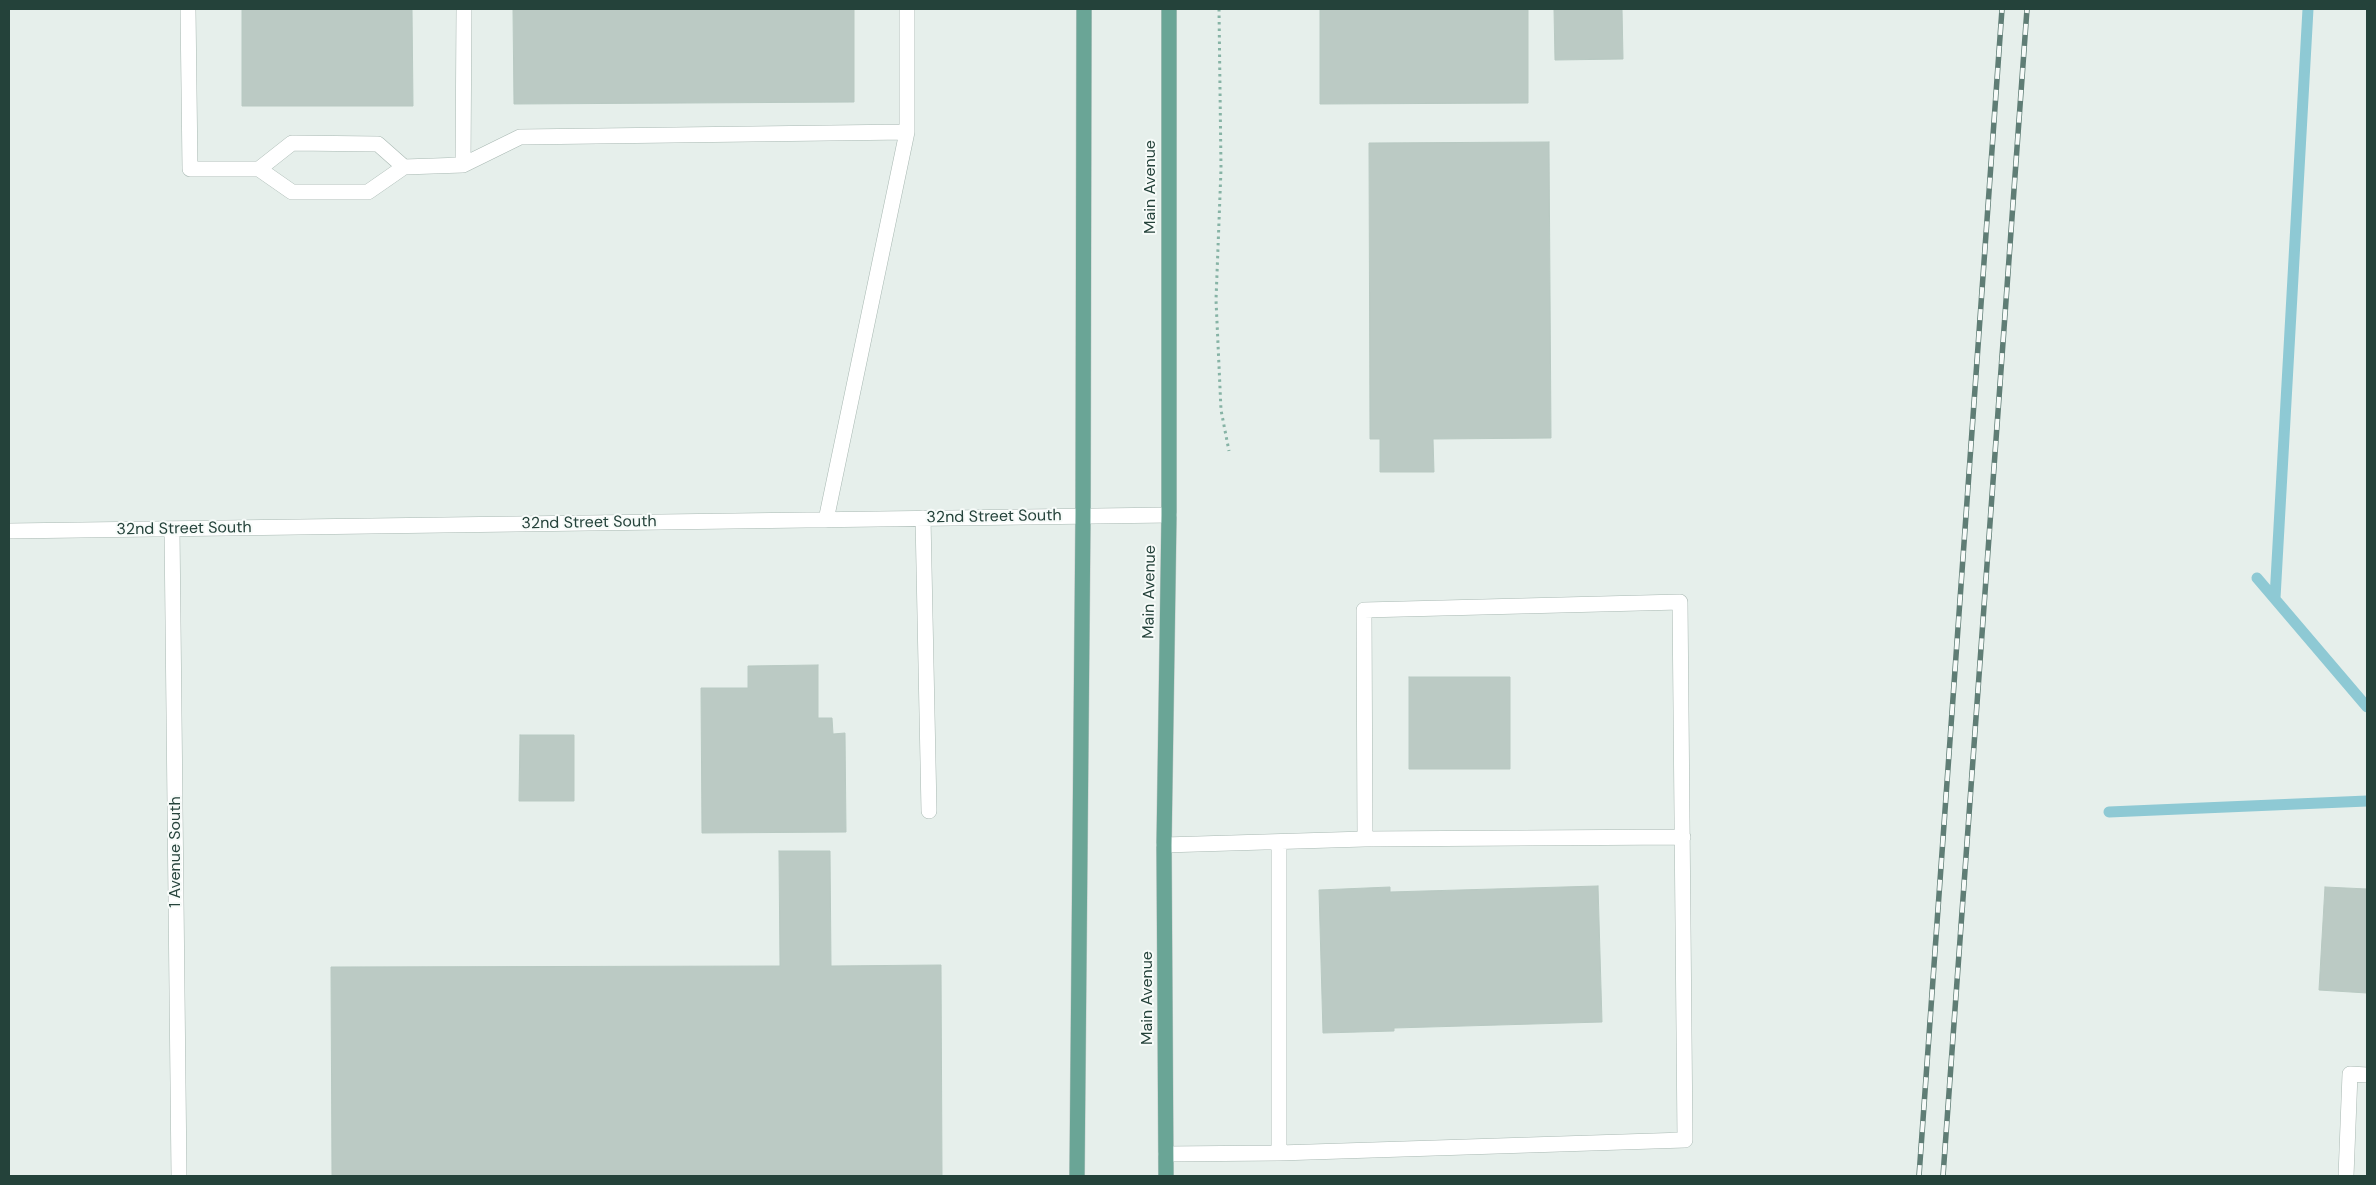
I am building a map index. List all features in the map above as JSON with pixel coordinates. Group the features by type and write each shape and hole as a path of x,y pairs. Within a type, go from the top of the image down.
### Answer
{"main road":[{"path":"1077,1176 1083,515 1084,9"},
{"name":"Main Avenue","path":"1166,1176 1164,845 1169,515 1169,9"}],"street":[{"path":"188,9 190,169 259,169 292,192 368,192 404,167 463,165 520,137 907,132"},
{"path":"463,165 464,9"},
{"path":"826,520 907,132 907,9"},
{"path":"259,169 292,143 378,144 404,167"},
{"name":"32nd Street South","path":"9,531 1169,515"},
{"path":"923,518 928,811"},
{"name":"1 Avenue South","path":"172,529 179,1176"},
{"path":"1166,1154 1279,1153 1685,1140 1680,602 1364,610 1364,839"},
{"path":"1164,845 1364,839 1683,837"},
{"path":"1279,842 1279,1153"},
{"path":"2346,1176 2350,1074 2367,1075"}],"path":[{"path":"1219,9 1221,170 1216,300 1221,410 1229,451"}],"building":[{"path":"242,9 412,9 413,106 242,106"},
{"path":"513,9 854,9 854,102 514,104"},
{"path":"1320,9 1528,9 1528,103 1320,104"},
{"path":"1554,9 1622,9 1623,59 1555,60"},
{"path":"1549,142 1551,438 1433,439 1434,472 1380,472 1380,439 1370,439 1369,143"},
{"path":"818,665 818,718 832,718 833,734 845,733 846,832 702,833 701,688 748,688 748,666"},
{"path":"1409,677 1510,677 1510,769 1409,769"},
{"path":"520,735 574,735 574,801 519,801"},
{"path":"779,851 830,851 831,966 941,965 942,1176 332,1176 331,967 780,966"},
{"path":"1598,886 1602,1022 1394,1028 1394,1031 1323,1033 1319,890 1390,887 1390,892"},
{"path":"2325,887 2367,889 2367,993 2319,990"}],"waterway":[{"path":"2275,598 2308,9"},
{"path":"2257,578 2367,707"},
{"path":"2109,812 2367,801"}],"railway":[{"path":"1919,1176 2002,9"},
{"path":"1943,1176 2027,9"}]}
